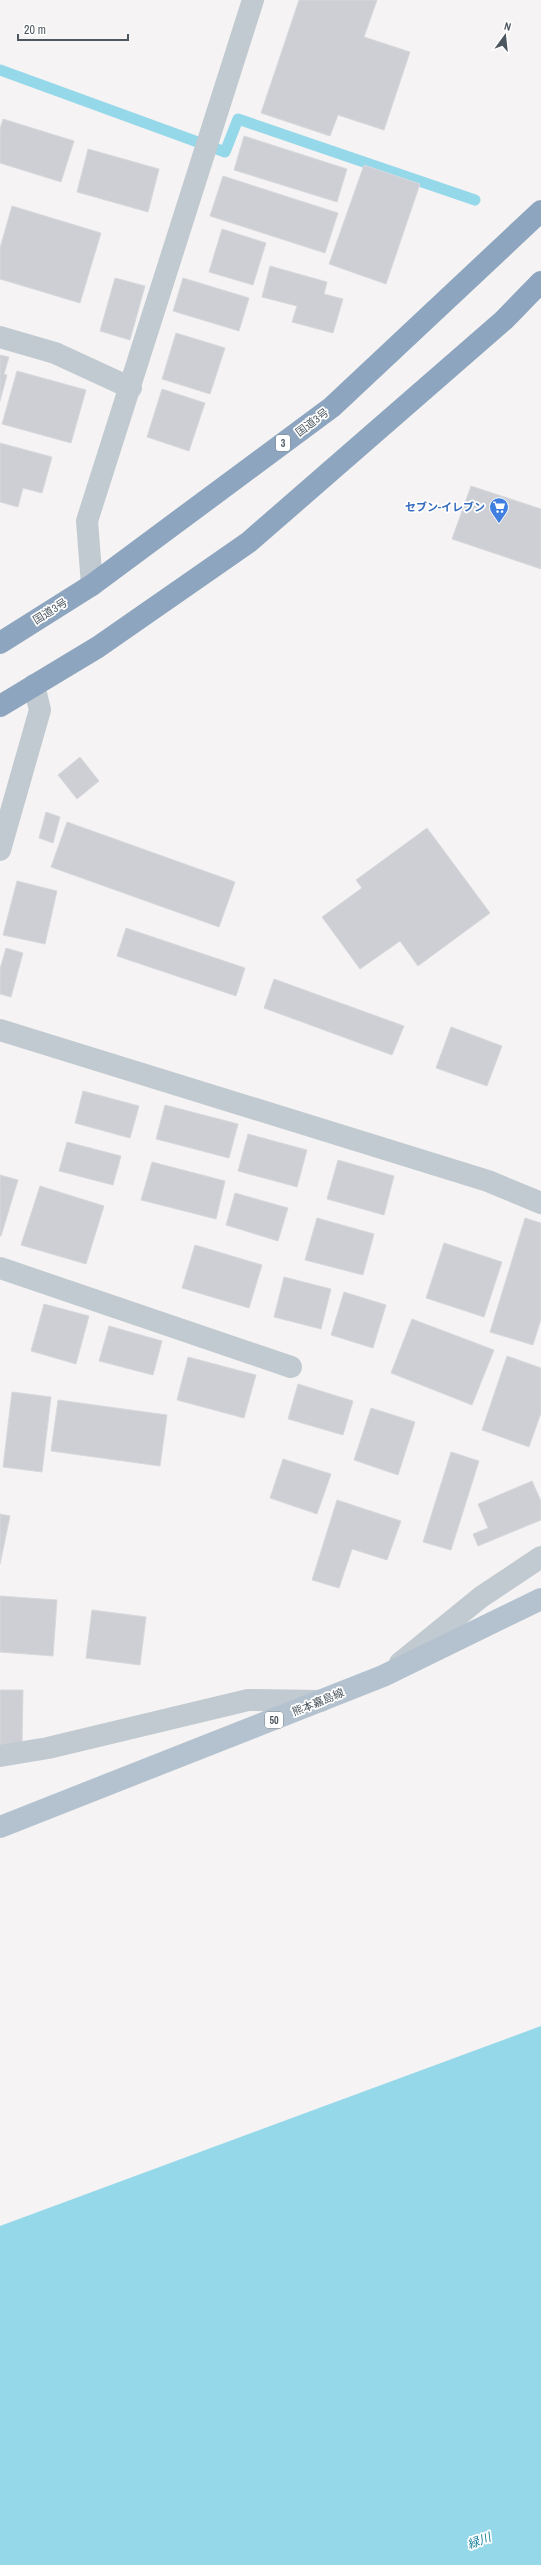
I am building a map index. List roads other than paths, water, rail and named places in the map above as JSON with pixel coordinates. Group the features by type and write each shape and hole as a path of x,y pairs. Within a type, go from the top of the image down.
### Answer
{"highway":[{"name":"国道3号","path":"0,643 92,585 332,407 541,211"},
{"path":"0,706 98,646 249,542 504,320 541,282"}],"main road":[{"name":"熊本嘉島線","path":"0,1827 383,1676 541,1599"}],"street":[{"path":"92,585 88,521 253,0"},
{"path":"0,337 55,354 131,388"},
{"path":"0,850 40,710 34,685"},
{"path":"0,1030 488,1180 541,1203"},
{"path":"0,1268 291,1367"},
{"path":"383,1676 482,1597 541,1557"},
{"path":"0,1756 48,1748 248,1700 322,1701"}],"water":[{"name":"緑川","path":"541,2026 541,2565 0,2565 0,2226"}],"waterway":[{"path":"0,70 225,152 238,119 475,200"}],"place":[{"name":"セブン-イレブン","path":"499,524"}]}
